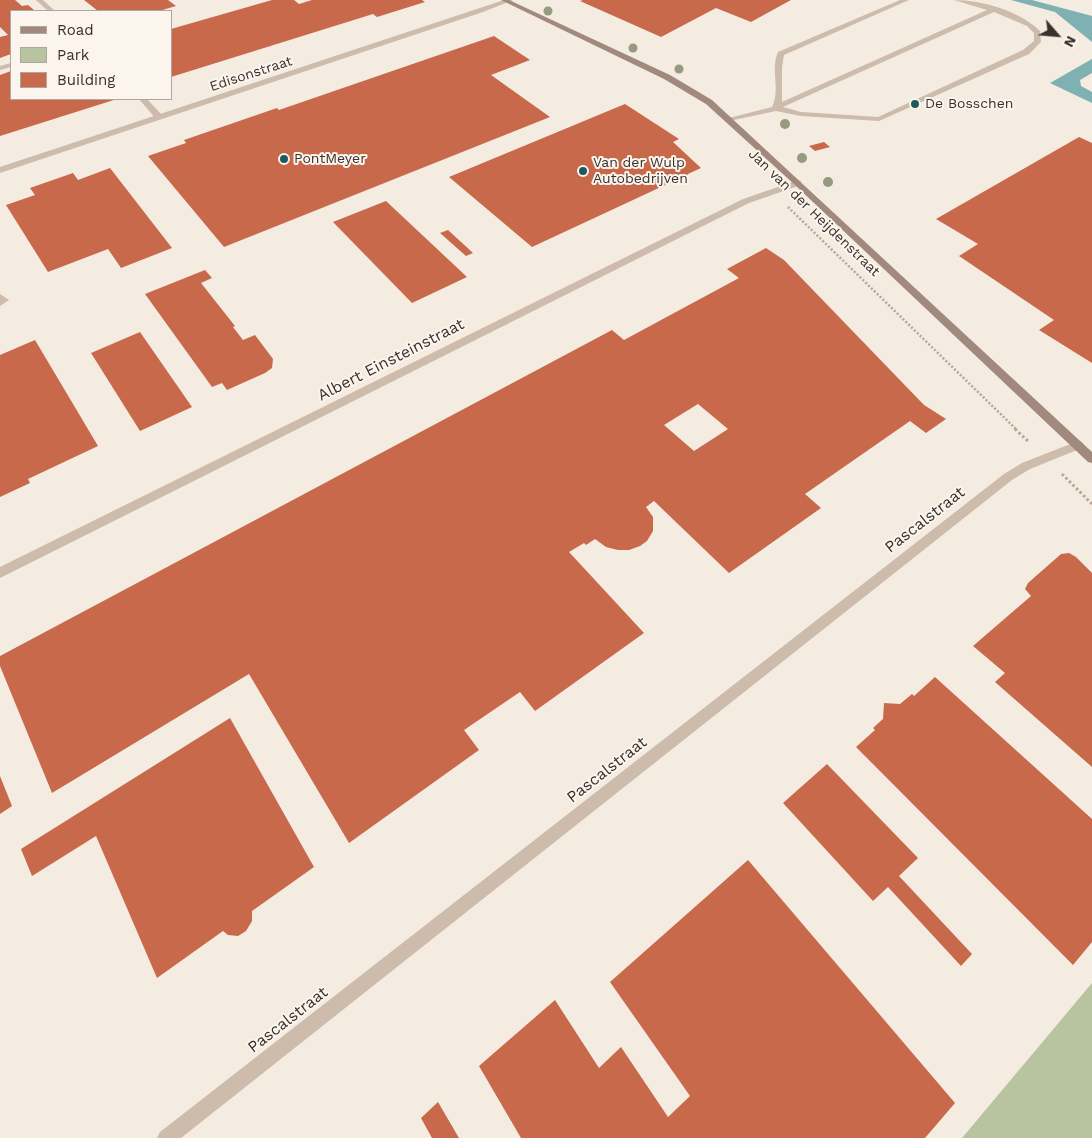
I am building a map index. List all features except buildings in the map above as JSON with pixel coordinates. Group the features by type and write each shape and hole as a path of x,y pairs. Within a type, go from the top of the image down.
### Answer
{"street":[{"path":"39,0 51,10"},
{"name":"Edisonstraat","path":"0,170 507,0"},
{"name":"Jan van der Heijdenstraat","path":"507,0 667,77 703,98 729,119 798,183 1092,459"},
{"path":"776,108 779,102 779,61 781,54 906,0"},
{"path":"776,108 802,114 879,119 1026,52 1038,44 1039,35 1032,26 1018,18 957,0"},
{"path":"729,119 776,108 992,10"},
{"path":"143,100 158,117"},
{"name":"Albert Einsteinstraat","path":"0,573 737,205 771,190 798,183"},
{"path":"0,297 4,300 0,302"},
{"name":"Pascalstraat","path":"166,1138 1008,477 1045,457 1078,445"}],"path":[{"name":"Jan van der Heijdenstraat","path":"771,190 1092,504"}],"green space":[{"path":"1092,983 1092,1138 962,1138"}],"water":[{"path":"1011,0 1032,0 1092,16 1092,42 1055,12"},
{"path":"1092,59 1092,73 1080,80 1081,86 1092,92 1092,103 1050,83"}],"place":[{"name":"De Bosschen","path":"915,104"},
{"name":"PontMeyer","path":"284,159"},
{"name":"Van der Wulp Autobedrijven","path":"583,171"}]}
